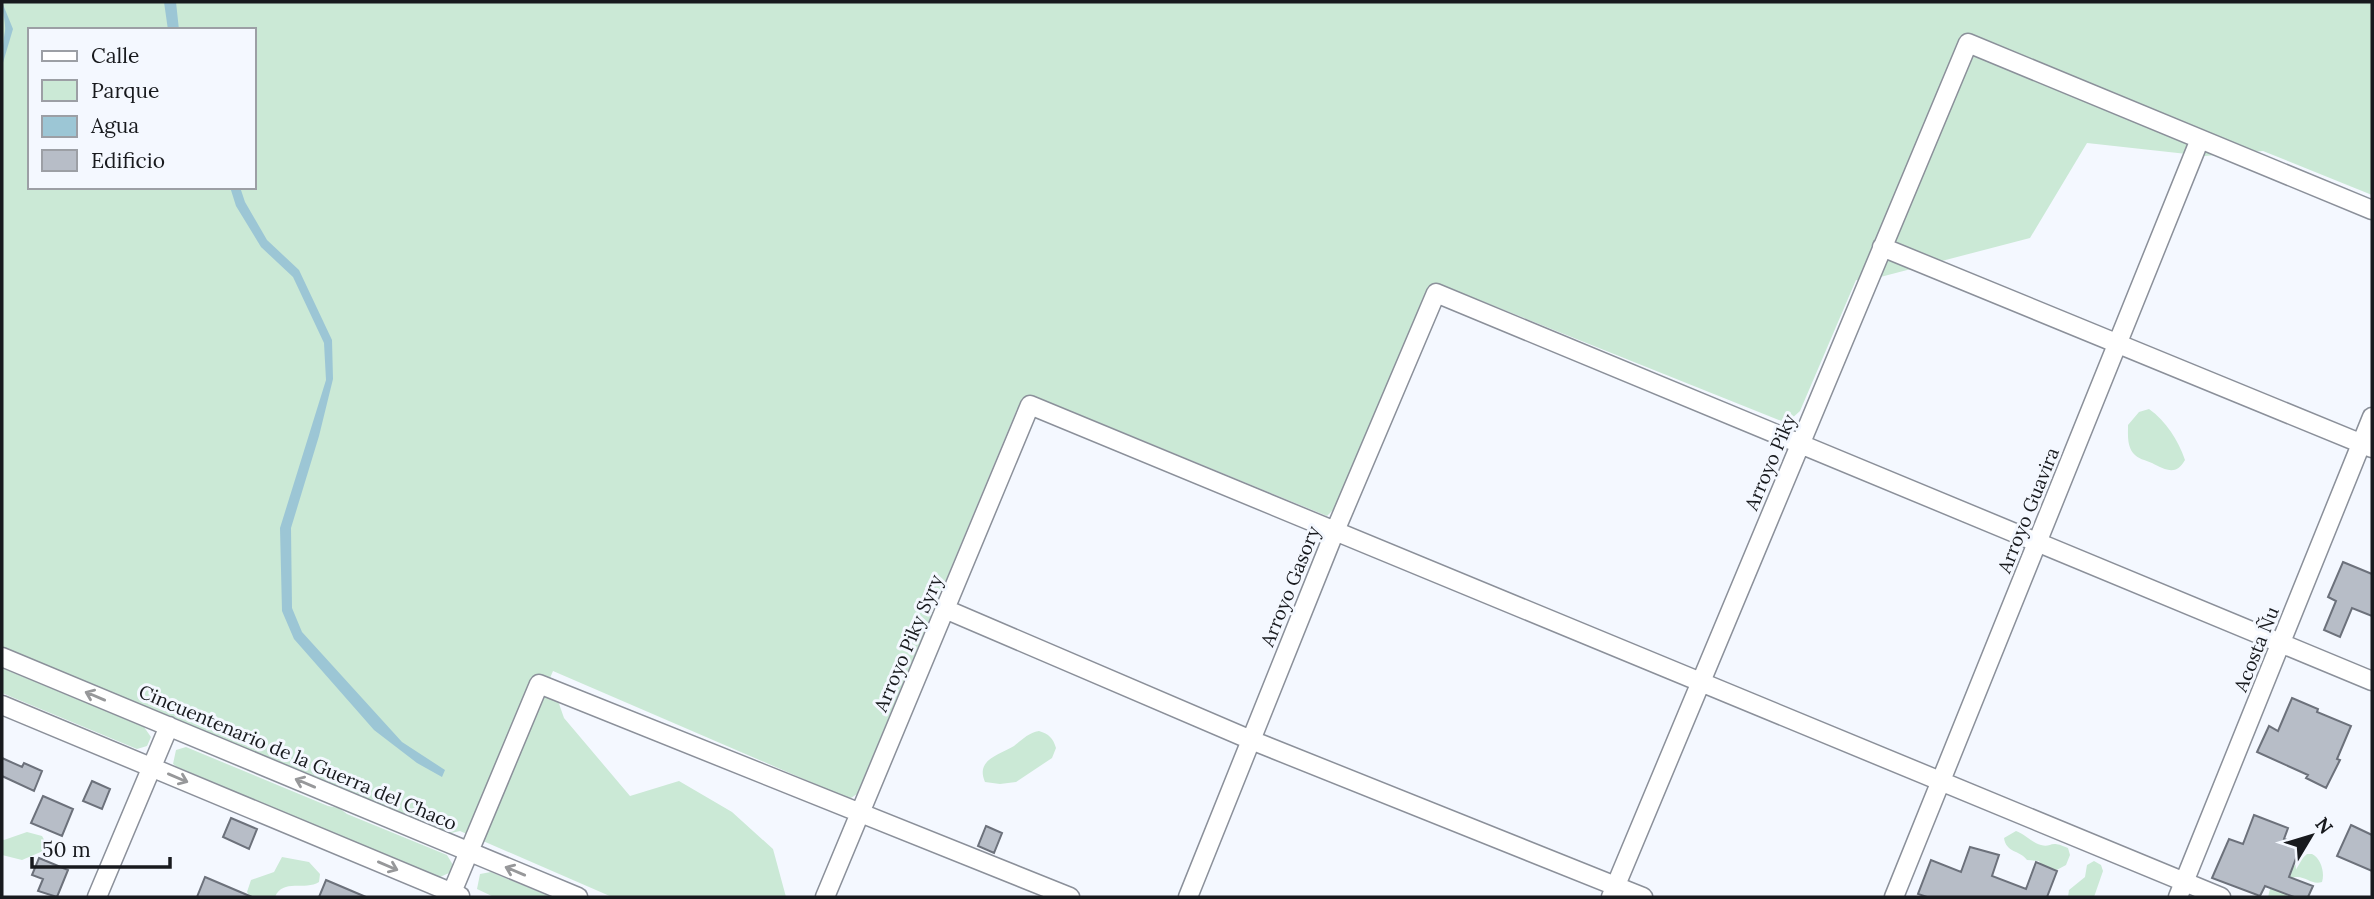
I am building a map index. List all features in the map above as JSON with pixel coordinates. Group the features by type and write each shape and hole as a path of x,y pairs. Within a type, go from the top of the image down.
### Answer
{"street":[{"name":"Arroyo Piky","path":"1613,892 1968,43 2200,139"},
{"path":"2200,139 2372,210"},
{"name":"Arroyo Guavira","path":"1894,897 2200,139"},
{"path":"1882,247 2367,446"},
{"name":"Arroyo Gasory","path":"1188,897 1335,531 1436,293 1800,444"},
{"name":"Arroyo Piky Syry","path":"825,897 1030,405 1335,531"},
{"name":"Acosta Ñu","path":"2181,890 2281,643 2367,446 2372,417"},
{"path":"1800,444 2372,681"},
{"path":"1335,531 1941,782 2181,890 2221,897"},
{"path":"945,609 1613,892 1643,897"},
{"name":"Cincuentenario de la Guerra del Chaco","path":"2,657 578,897"},
{"path":"2,705 455,896 469,852 539,684 1070,897"},
{"path":"97,897 169,726"}],"green space":[{"path":"2,2 2372,2 2372,195 2263,151 2205,156 2087,143 2030,238 1865,281 1856,280 1800,411 1789,421 1784,422 1439,284 1426,293 1337,506 1327,516 1039,398 1027,397 1017,409 857,794 851,798 553,671 550,678 564,718 630,796 679,781 732,812 773,849 786,897 612,897 460,831 444,831 2,647"},
{"path":"2149,409 2166,425 2179,445 2185,460 2174,470 2139,458 2131,450 2128,425 2139,412"},
{"path":"2,668 144,727 151,737 147,746 137,749 2,693"},
{"path":"1039,731 1048,735 1056,748 1052,758 1016,782 985,782 983,768 990,759"},
{"path":"186,747 328,806 339,808 347,814 447,855 453,865 449,873 440,877 331,834 177,767 173,764 176,750"},
{"path":"2016,831 2041,845 2057,844 2068,848 2070,855 2066,865 2053,872 2043,867 2039,861 2027,860 2010,849 2004,838"},
{"path":"27,832 42,836 46,843 43,851 22,860 2,855 2,839"},
{"path":"2307,854 2312,854 2320,862 2322,882 2295,877 2290,879 2285,891 2288,897 2268,897 2270,889"},
{"path":"282,857 309,862 320,874 319,882 283,888 275,897 250,897 247,892 251,880 274,872"},
{"path":"2094,861 2101,865 2103,871 2094,897 2068,897 2069,890 2085,877 2087,865"},
{"path":"491,872 551,897 494,897 477,889 480,874"}],"water":[{"path":"2,2 13,29 2,66 5,28"},
{"path":"164,2 176,2 179,28 168,28"},
{"path":"231,189 241,189 245,202 267,240 299,270 332,340 333,379 291,528 292,608 302,632 402,742 445,770 442,777 417,763 374,730 294,639 282,611 280,528 326,380 324,343 293,277 261,247 236,206"}],"building":[{"path":"2343,562 2372,574 2372,616 2352,608 2340,637 2324,630 2336,601 2328,597"},
{"path":"2292,698 2351,726 2337,759 2340,760 2326,788 2306,778 2308,775 2257,752 2269,726 2278,731"},
{"path":"2,758 22,767 24,763 42,771 34,791 2,776"},
{"path":"92,781 110,789 102,809 83,801"},
{"path":"43,796 73,809 62,836 31,823"},
{"path":"2254,815 2288,828 2284,839 2301,845 2289,877 2313,886 2308,897 2294,897 2265,886 2260,896 2212,878 2229,839 2243,844"},
{"path":"231,818 257,829 249,849 223,837"},
{"path":"2351,825 2372,835 2372,871 2337,856"},
{"path":"986,826 1002,833 994,853 978,846"},
{"path":"1970,847 1999,855 1992,876 2026,889 2036,862 2057,871 2047,897 1927,897 1918,894 1931,860 1961,872"},
{"path":"39,858 68,870 57,897 38,891 43,879 32,875"},
{"path":"205,877 252,897 197,897"},
{"path":"326,880 366,897 319,897"}]}
